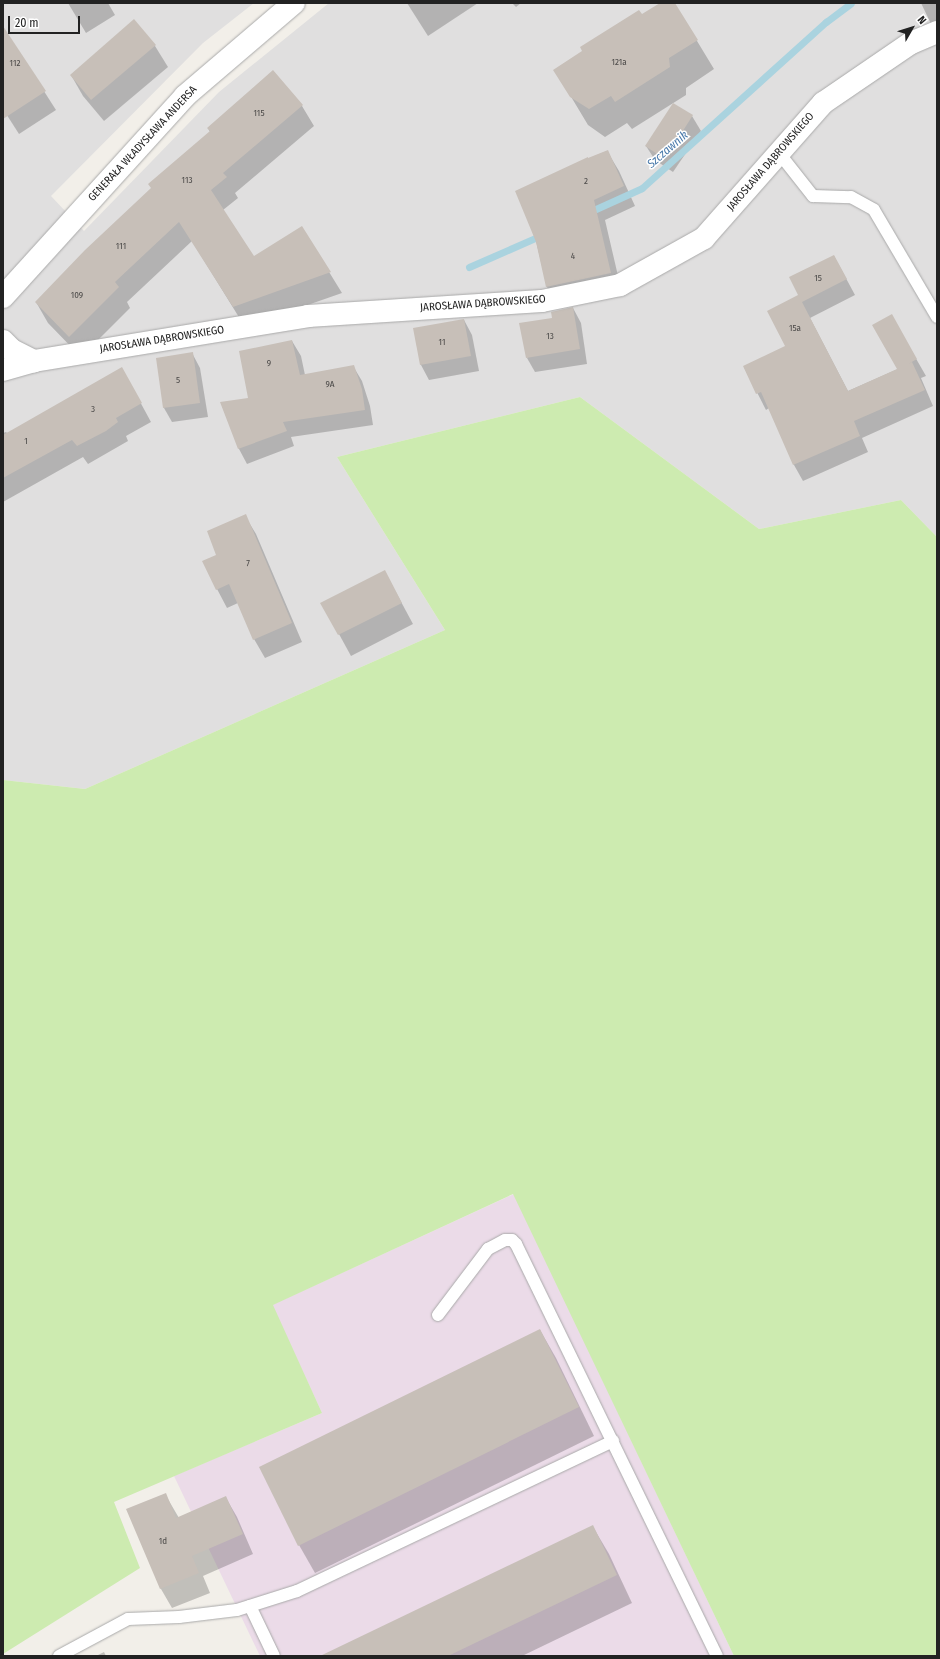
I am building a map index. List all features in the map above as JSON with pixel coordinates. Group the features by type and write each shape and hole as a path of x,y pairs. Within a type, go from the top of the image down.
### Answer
{"street":[{"name":"GENERAŁA WŁADYSŁAWA ANDERSA","path":"3,297 185,96 256,33 294,3"},
{"name":"JAROSŁAWA DĄBROWSKIEGO","path":"3,370 34,361 308,316 542,301 620,285 704,238 823,103 911,43 937,32"},
{"path":"3,341 12,350 34,361"}],"lane":[{"path":"779,153 813,196 851,197 874,210 937,317"},
{"path":"438,1315 488,1249 505,1240 512,1240 516,1244 718,1656"},
{"path":"59,1656 128,1620 186,1616 237,1610 297,1591 613,1441"},
{"path":"250,1606 274,1656"}],"shaded area":[{"path":"3,3 254,3 203,43 51,196 84,231 219,92 329,3 937,3 937,537 901,500 759,529 580,397 337,457 445,630 85,789 3,780"},
{"path":"514,1194 734,1656 260,1656 174,1476 322,1413 272,1305"}],"green space":[{"path":"580,397 759,529 901,500 937,537 937,1656 734,1656 513,1194 273,1305 322,1413 114,1502 140,1568 3,1654 3,780 85,789 445,630 337,457"}],"building":[{"path":"660,3 675,3 698,40 669,58 670,67 615,102 611,96 589,109 570,97 553,70 582,51 580,47 639,10 642,14"},
{"path":"134,19 156,45 91,100 70,75"},
{"path":"3,26 46,91 3,119"},
{"path":"273,70 303,105 223,173 227,177 211,190 254,256 302,226 331,272 233,307 179,222 115,282 119,287 69,337 35,302 85,250 151,188 148,184 210,131 207,128"},
{"path":"673,103 693,115 665,159 645,146"},
{"path":"608,150 624,186 594,200 611,273 546,287 536,242 515,191 588,157"},
{"path":"834,255 847,279 802,302 848,391 897,369 872,325 892,314 917,359 908,364 912,362 925,390 854,421 860,436 793,465 761,392 756,394 743,366 785,346 767,311 798,295 789,277"},
{"path":"573,307 580,349 526,358 519,323 552,318 551,312"},
{"path":"464,319 471,356 420,365 413,328"},
{"path":"292,340 300,375 354,365 362,389 365,410 283,422 287,431 238,449 220,402 248,398 239,351"},
{"path":"193,352 200,403 163,408 156,358"},
{"path":"122,367 142,403 116,418 118,422 106,431 77,446 72,440 3,478 3,435"},
{"path":"246,514 292,623 253,640 229,584 216,590 202,561 216,555 207,531"},
{"path":"385,570 402,603 338,635 320,603"},
{"path":"540,1329 579,1407 298,1546 259,1467"},
{"path":"166,1493 176,1518 226,1496 243,1534 192,1556 199,1573 160,1589 126,1509"},
{"path":"593,1525 617,1575 448,1656 320,1656"}],"waterway":[{"name":"Szczawnik","path":"587,213 642,188 826,22 851,3"},
{"name":"Szczawnik","path":"469,267 542,235"}]}
